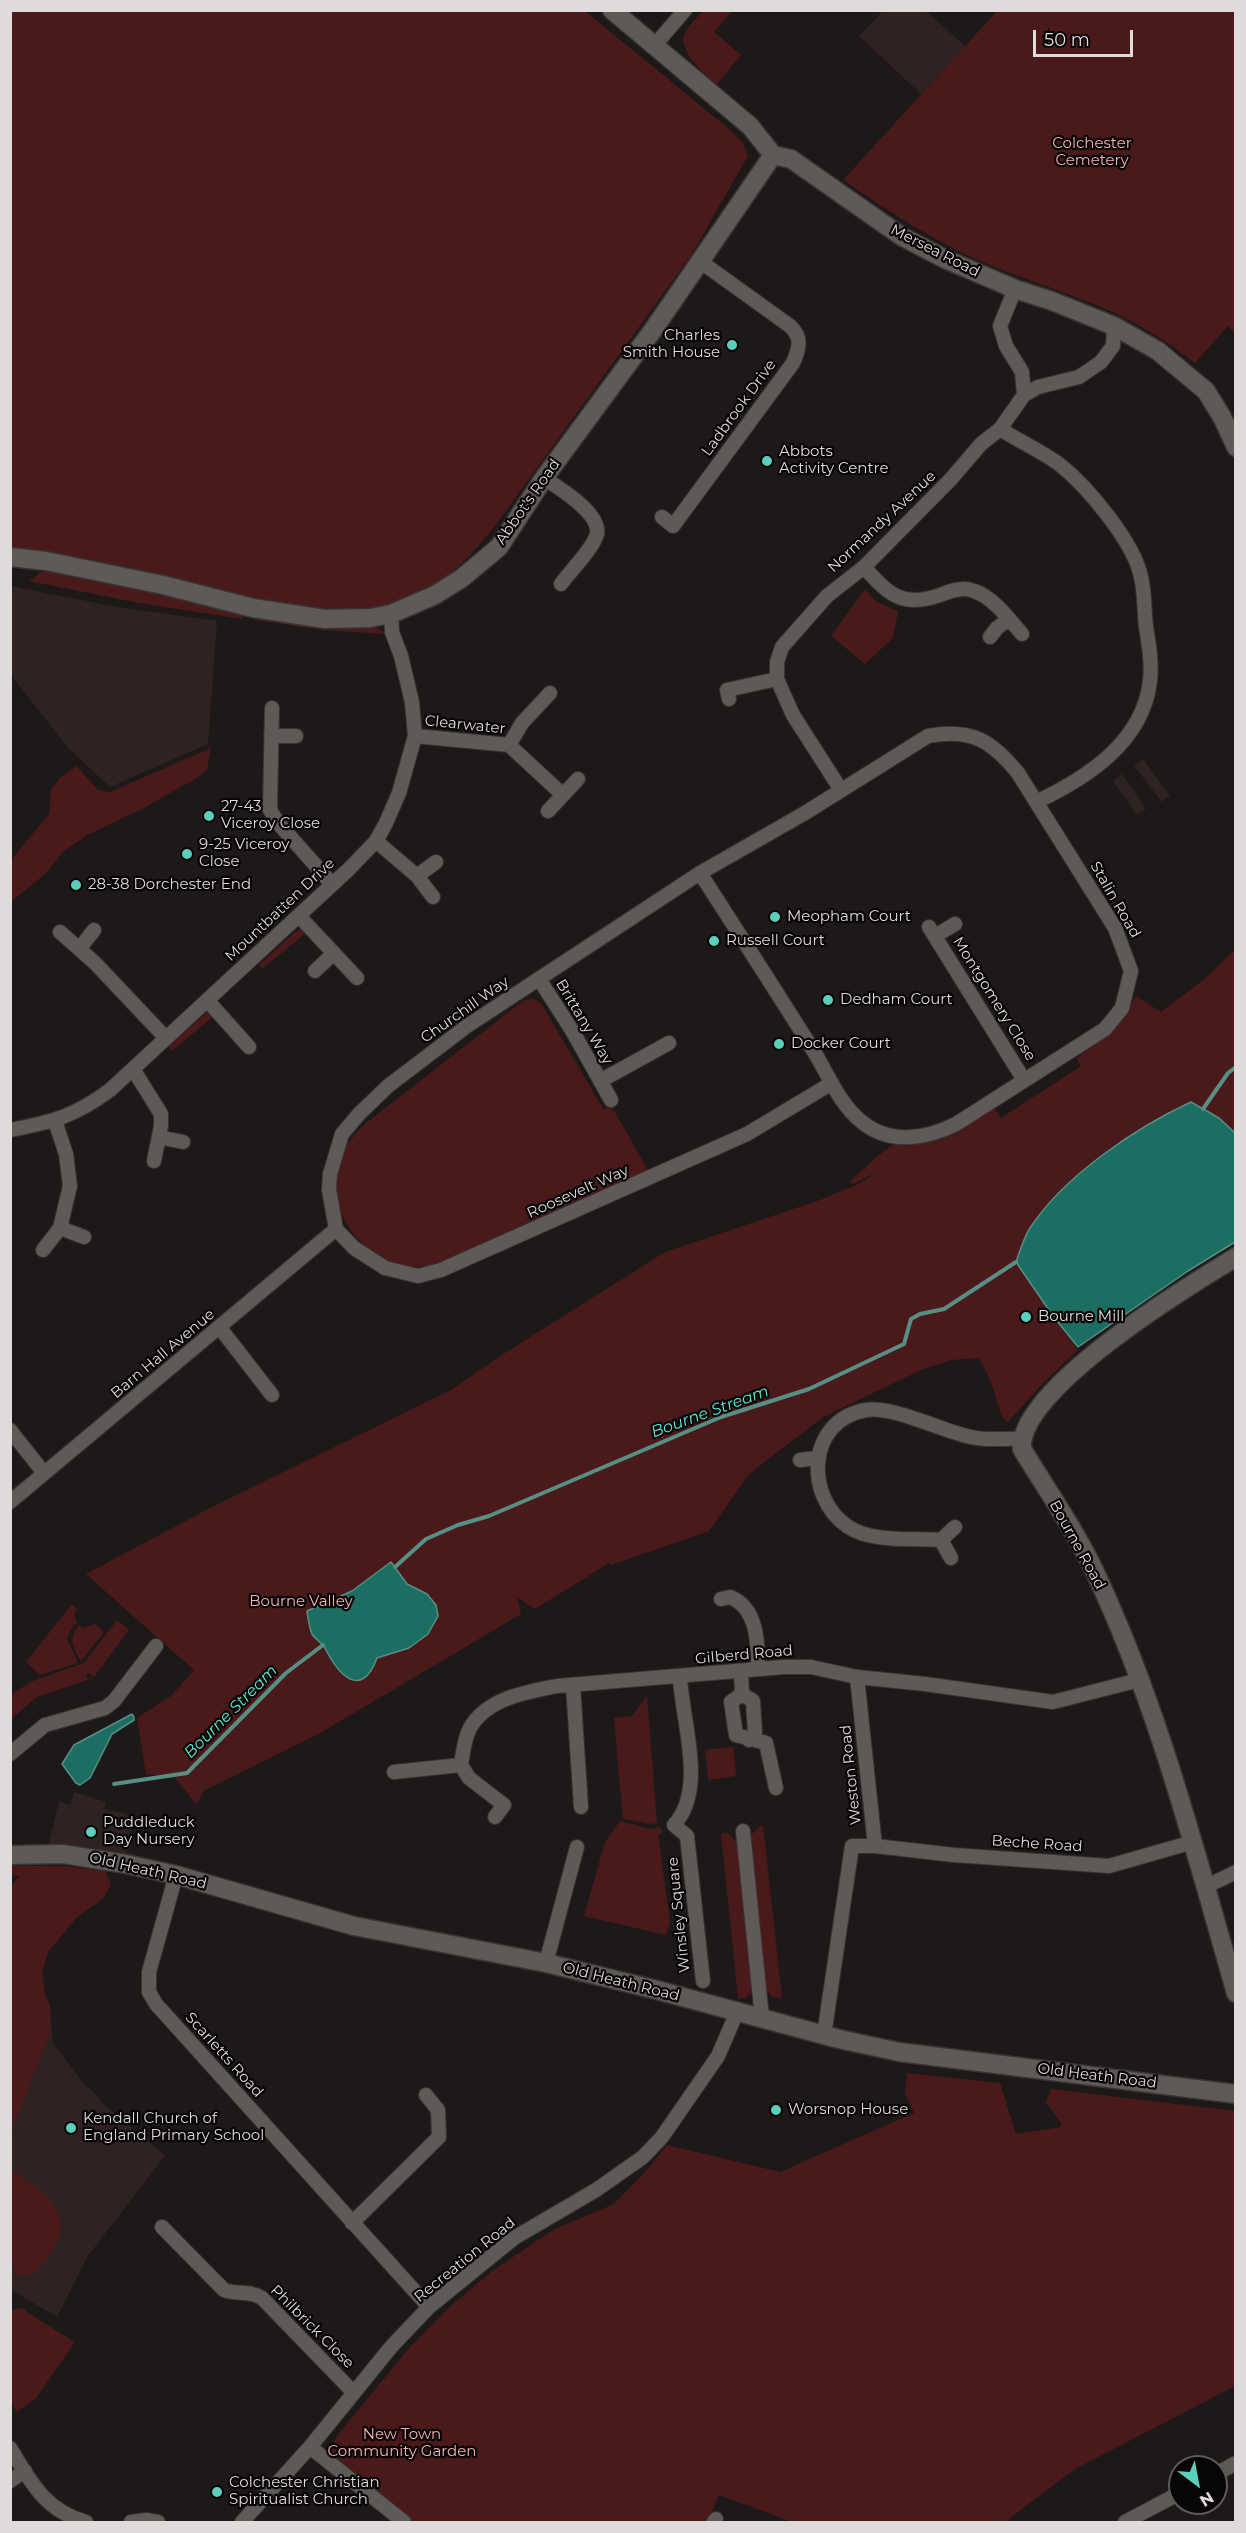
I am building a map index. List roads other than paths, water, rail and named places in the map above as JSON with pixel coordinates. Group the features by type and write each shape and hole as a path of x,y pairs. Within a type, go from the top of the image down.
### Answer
{"street":[{"name":"Mersea Road","path":"612,10 750,126 773,154 790,159 901,236 963,268 1114,326 1158,351 1200,385 1222,417 1236,447"},
{"path":"654,46 685,10"},
{"name":"Abbot's Road","path":"10,556 163,585 253,608 325,619 370,618 391,614 445,589 499,547 544,478 700,262 773,154"},
{"name":"Ladbrook Drive","path":"662,517 673,526 793,363 799,344 797,332 790,326 700,262"},
{"path":"1015,289 1000,326 1006,346 1022,372 1024,395 1038,387 1079,377 1101,362 1113,346 1114,326"},
{"name":"Normandy Avenue","path":"777,679 777,662 782,648 792,634 827,596 864,567 951,479 981,444 1000,429 1024,395"},
{"path":"1000,429 1058,464 1083,487 1124,538 1141,576 1150,656 1147,693 1142,712 1130,735 1114,752 1086,774 1036,802"},
{"path":"544,478 589,513 596,524 597,534 561,584"},
{"path":"864,567 886,592 896,596 920,601 957,589 975,591 991,601 1022,634"},
{"name":"Mountbatten Drive","path":"10,1130 55,1121 87,1107 133,1069 165,1037 299,916 376,841 399,793 415,736 412,702 401,656 392,632 391,614"},
{"path":"990,637 1009,619"},
{"path":"727,689 777,679 794,715 841,790"},
{"path":"508,745 522,723 550,693"},
{"path":"272,708 269,793 272,815 332,884"},
{"name":"Stalin Road","path":"949,732 984,740 1001,752 1018,773 1036,802 1115,928 1125,951 1131,972 1122,1008 1105,1029 1076,1050 938,1133 897,1138 862,1122 846,1106 700,873 928,736 949,732"},
{"path":"271,736 296,736"},
{"name":"Clearwater","path":"415,736 508,745 563,795"},
{"path":"548,811 578,779"},
{"path":"376,841 417,876 433,897"},
{"path":"417,876 436,862"},
{"name":"Churchill Way","path":"336,1229 329,1190 330,1174 342,1134 358,1114 388,1086 467,1026 700,873"},
{"path":"299,916 357,978"},
{"name":"Montgomery Close","path":"955,924 932,932 1024,1080"},
{"path":"80,948 94,930"},
{"path":"60,932 80,948 165,1037"},
{"path":"315,970 334,953"},
{"name":"Brittany Way","path":"539,979 611,1100"},
{"path":"207,1000 249,1047"},
{"name":"Brittany Way","path":"600,1081 669,1043"},
{"path":"133,1069 161,1114 154,1161"},
{"name":"Roosevelt Way","path":"336,1229 354,1248 385,1268 418,1276 441,1270 494,1249 542,1225 747,1134 832,1083"},
{"path":"43,1250 60,1228 70,1185 66,1154 55,1121"},
{"path":"159,1137 183,1142"},
{"path":"60,1228 84,1237"},
{"name":"Barn Hall Avenue","path":"10,1502 336,1229"},
{"path":"955,1527 941,1540 862,1534 847,1526 829,1508 818,1476 817,1458 832,1428 850,1414 868,1410 904,1416 973,1438 1021,1439 1036,1410 1096,1353 1172,1296 1236,1257"},
{"path":"220,1328 272,1395"},
{"path":"10,1430 44,1473"},
{"name":"Bourne Road","path":"1021,1439 1022,1449 1094,1568 1139,1680 1193,1842 1236,1994"},
{"path":"800,1460 817,1458"},
{"path":"941,1540 951,1558"},
{"path":"721,1599 730,1597 746,1607 755,1629 758,1669"},
{"path":"10,1754 45,1725 105,1708 114,1701 156,1646"},
{"name":"Gilberd Road","path":"461,1765 470,1728 485,1712 501,1701 525,1692 573,1685 758,1669 811,1667 857,1677 1053,1702 1139,1680"},
{"path":"741,1671 742,1694"},
{"name":"Winsley Square","path":"680,1677 692,1782 689,1800 682,1816 674,1825 687,1836 703,1981"},
{"name":"Weston Road","path":"824,2035 852,1846 875,1846 857,1677"},
{"path":"573,1685 581,1807"},
{"path":"742,1694 732,1702 736,1735 766,1743 776,1788"},
{"path":"742,1694 753,1701 755,1733 749,1740"},
{"path":"394,1772 461,1765 470,1778 504,1806 495,1816"},
{"path":"743,1830 762,2018"},
{"name":"Beche Road","path":"875,1846 954,1855 1109,1866 1193,1842"},
{"path":"546,1963 577,1847"},
{"name":"Old Heath Road","path":"10,1855 63,1854 95,1858 176,1875 354,1926 546,1963 824,2035 899,2052 1236,2094"},
{"path":"1205,1887 1236,1872"},
{"name":"Scarletts Road","path":"176,1875 148,1972 149,1992 156,2004 429,2307"},
{"name":"Recreation Road","path":"242,2523 310,2447 391,2347 429,2307 514,2238 596,2190 643,2157 662,2137 718,2056 737,2012"},
{"path":"352,2223 439,2137 438,2110 426,2096"},
{"name":"Philbrick Close","path":"162,2227 224,2290 233,2294 257,2295 262,2298 354,2393"},
{"path":"310,2447 404,2523"},
{"path":"10,2448 48,2504 60,2513 86,2523"},
{"path":"10,2481 25,2471"},
{"path":"1125,2523 1168,2500"},
{"path":"131,2523 146,2520 158,2523"}],"waterway":[{"name":"Bourne Stream","path":"1203,1109 1228,1073 1236,1067"},
{"name":"Bourne Stream","path":"395,1567 426,1539 458,1525 489,1516 721,1417 809,1389 904,1344 911,1319 920,1314 944,1309 1016,1262"},
{"name":"Bourne Stream","path":"114,1784 187,1773 286,1673 323,1645"}],"place":[{"name":"Charles Smith House","path":"732,345"},
{"name":"Abbots Activity Centre","path":"767,461"},
{"name":"27-43 Viceroy Close","path":"209,816"},
{"name":"9-25 Viceroy Close","path":"187,854"},
{"name":"28-38 Dorchester End","path":"76,885"},
{"name":"Meopham Court","path":"775,917"},
{"name":"Russell Court","path":"714,941"},
{"name":"Dedham Court","path":"828,1000"},
{"name":"Docker Court","path":"779,1044"},
{"name":"Bourne Mill","path":"1026,1317"},
{"name":"Puddleduck Day Nursery","path":"91,1832"},
{"name":"Worsnop House","path":"776,2110"},
{"name":"Kendall Church of England Primary School","path":"71,2128"},
{"name":"Colchester Christian Spiritualist Church","path":"217,2492"}],"park label":[{"name":"Colchester Cemetery","path":"1092,152"},
{"name":"Bourne Valley","path":"301,1602"},
{"name":"New Town Community Garden","path":"402,2444"}]}
